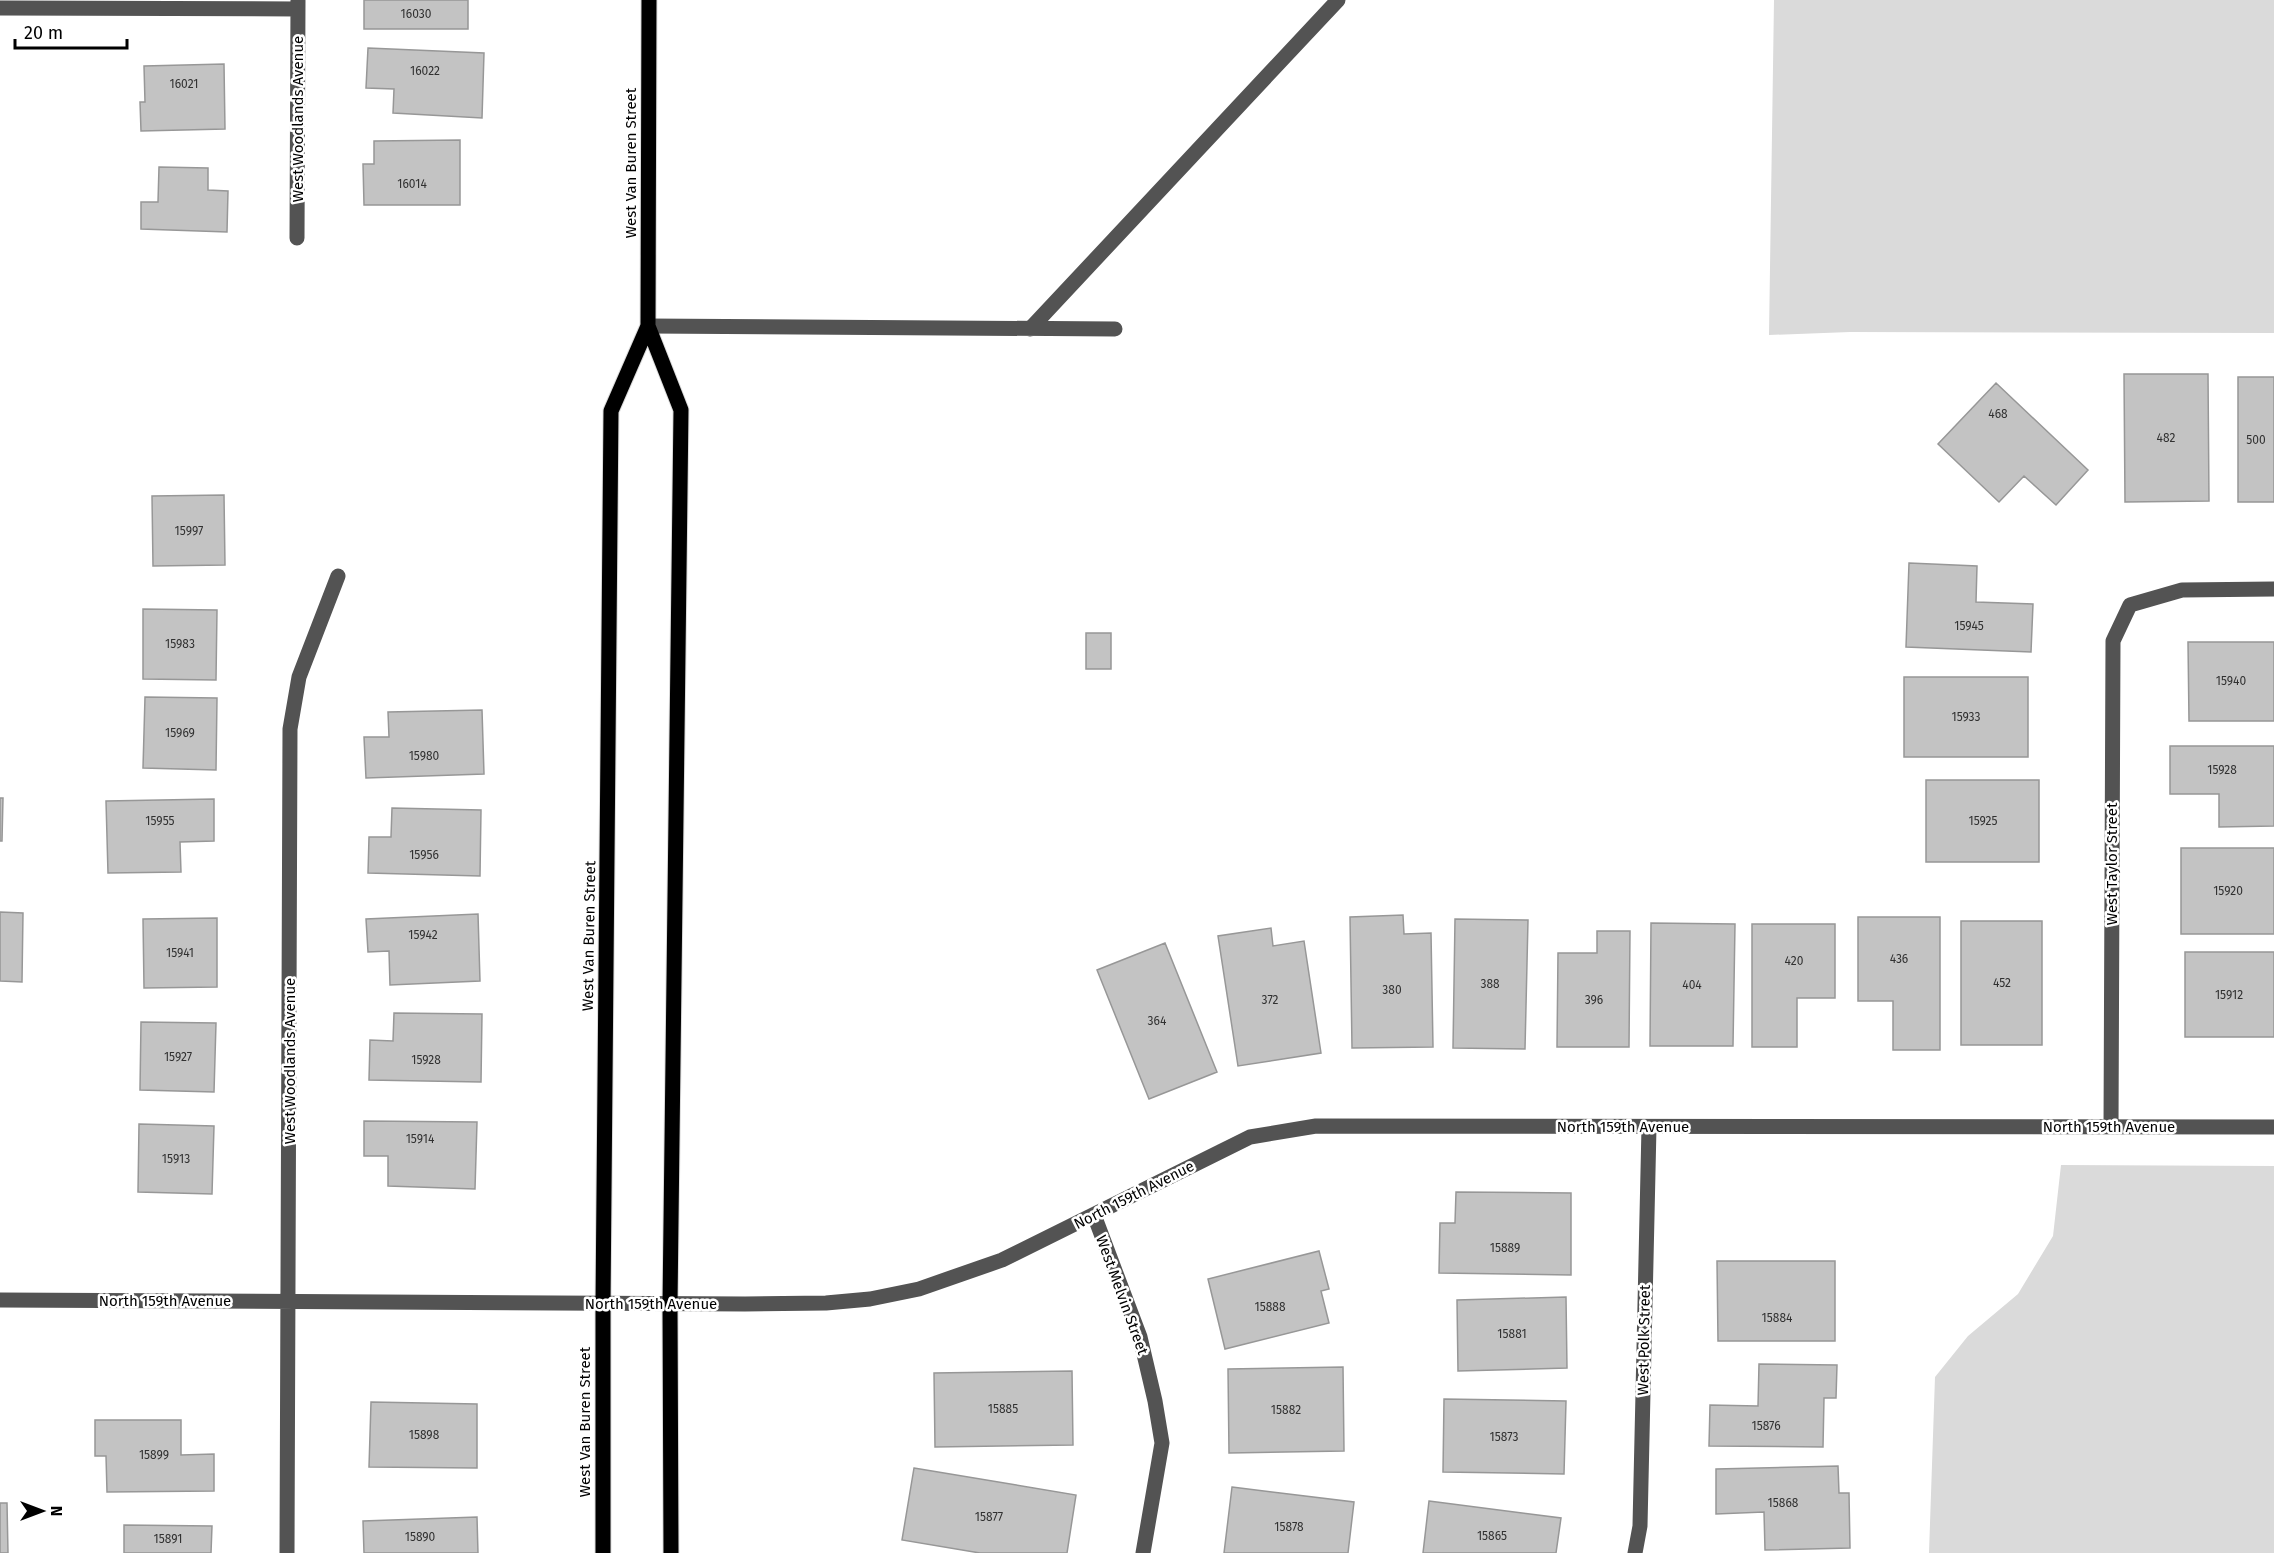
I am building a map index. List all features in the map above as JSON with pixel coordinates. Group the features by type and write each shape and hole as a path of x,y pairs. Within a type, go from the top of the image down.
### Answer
{"main road":[{"name":"West Van Buren Street","path":"649,0 648,326 681,410 670,1304 671,1553"},
{"name":"West Van Buren Street","path":"603,1553 611,411 648,326"}],"street":[{"path":"1030,329 1338,0"},
{"path":"0,8 298,4"},
{"name":"West Woodlands Avenue","path":"297,238 298,4"},
{"path":"648,326 1115,329"},
{"name":"West Woodlands Avenue","path":"287,1553 290,729 299,677 338,576"},
{"name":"West Taylor Street","path":"2111,1127 2113,641 2130,605 2182,591 2274,589"},
{"name":"North 159th Avenue","path":"0,1300 670,1304 826,1303 870,1299 919,1289 1002,1260 1250,1137 1316,1126 2274,1127"},
{"name":"West Polk Street","path":"1635,1553 1640,1526 1649,1127"},
{"name":"West Melvin Street","path":"1094,1215 1140,1337 1162,1443 1143,1553"}],"shaded area":[{"path":"1774,0 2274,0 2274,333 1850,332 1769,335"},
{"path":"2061,1165 2274,1166 2274,1553 1929,1553 1935,1377 1968,1336 2018,1294 2053,1236"}],"building":[{"path":"364,0 468,0 468,29 364,29"},
{"path":"368,48 484,53 482,118 393,113 394,89 366,88"},
{"path":"224,64 225,129 141,131 140,102 145,102 144,66"},
{"path":"460,140 460,205 364,205 363,164 374,164 374,141"},
{"path":"159,167 208,168 208,190 228,191 227,232 141,229 141,202 158,202"},
{"path":"2124,374 2208,374 2209,501 2125,502"},
{"path":"2238,377 2274,377 2274,502 2238,502"},
{"path":"1996,383 2088,470 2056,505 2024,476 1999,502 1938,444"},
{"path":"224,495 225,565 153,566 152,496"},
{"path":"1909,563 1977,566 1976,602 2033,604 2031,652 1906,647"},
{"path":"143,609 217,610 216,680 143,679"},
{"path":"1086,633 1111,633 1111,669 1086,669"},
{"path":"2188,642 2274,642 2274,721 2189,721"},
{"path":"1904,677 2028,677 2028,757 1904,757"},
{"path":"145,697 217,698 216,770 143,768"},
{"path":"482,710 484,774 366,778 364,737 389,737 388,712"},
{"path":"2170,746 2274,746 2274,826 2219,827 2219,794 2170,794"},
{"path":"1926,780 2039,780 2039,862 1926,862"},
{"path":"0,798 3,798 2,841 0,841"},
{"path":"214,799 214,841 180,842 181,872 108,873 106,801"},
{"path":"392,808 481,810 480,876 368,873 369,837 391,837"},
{"path":"2181,848 2274,848 2274,934 2181,934"},
{"path":"0,912 23,913 22,982 0,981"},
{"path":"478,914 480,981 390,985 389,951 368,952 366,919"},
{"path":"1403,915 1404,934 1431,933 1433,1047 1352,1048 1350,917"},
{"path":"1858,917 1940,917 1940,1050 1893,1050 1893,1001 1858,1001"},
{"path":"217,918 217,987 144,988 143,919"},
{"path":"1455,919 1528,920 1525,1049 1453,1048"},
{"path":"1961,921 2042,921 2042,1045 1961,1045"},
{"path":"1651,923 1735,924 1733,1046 1650,1046"},
{"path":"1752,924 1835,924 1835,998 1797,998 1797,1047 1752,1047"},
{"path":"1271,928 1273,946 1304,941 1321,1053 1238,1066 1218,936"},
{"path":"1597,931 1630,931 1629,1047 1557,1047 1558,953 1597,953"},
{"path":"1165,943 1217,1072 1149,1099 1097,970"},
{"path":"2185,952 2274,952 2274,1037 2185,1037"},
{"path":"394,1013 482,1014 481,1082 369,1080 370,1040 393,1041"},
{"path":"141,1022 216,1023 214,1092 140,1090"},
{"path":"364,1121 477,1122 475,1189 388,1186 388,1156 364,1156"},
{"path":"139,1124 214,1126 212,1194 138,1192"},
{"path":"1456,1192 1571,1193 1571,1275 1439,1273 1440,1223 1455,1223"},
{"path":"1319,1251 1329,1289 1321,1291 1329,1323 1225,1349 1208,1279"},
{"path":"1717,1261 1835,1261 1835,1341 1718,1341"},
{"path":"1566,1297 1567,1368 1458,1371 1457,1300"},
{"path":"1759,1364 1837,1365 1836,1398 1824,1398 1823,1447 1709,1446 1710,1405 1758,1406"},
{"path":"1343,1367 1344,1451 1229,1453 1228,1369"},
{"path":"1072,1371 1073,1445 935,1447 934,1373"},
{"path":"1444,1399 1566,1401 1564,1474 1443,1472"},
{"path":"371,1402 477,1404 477,1468 369,1467"},
{"path":"95,1420 181,1420 181,1455 214,1454 214,1491 107,1492 106,1456 95,1456"},
{"path":"1838,1466 1839,1493 1849,1493 1850,1548 1765,1550 1764,1512 1716,1514 1716,1469"},
{"path":"914,1468 1076,1495 1067,1553 980,1553 902,1540"},
{"path":"1232,1487 1354,1502 1348,1553 1224,1553"},
{"path":"1429,1501 1561,1518 1556,1553 1423,1553"},
{"path":"0,1503 7,1503 8,1553 0,1553"},
{"path":"477,1517 478,1553 364,1553 363,1521"},
{"path":"124,1525 212,1526 211,1553 124,1553"}]}
